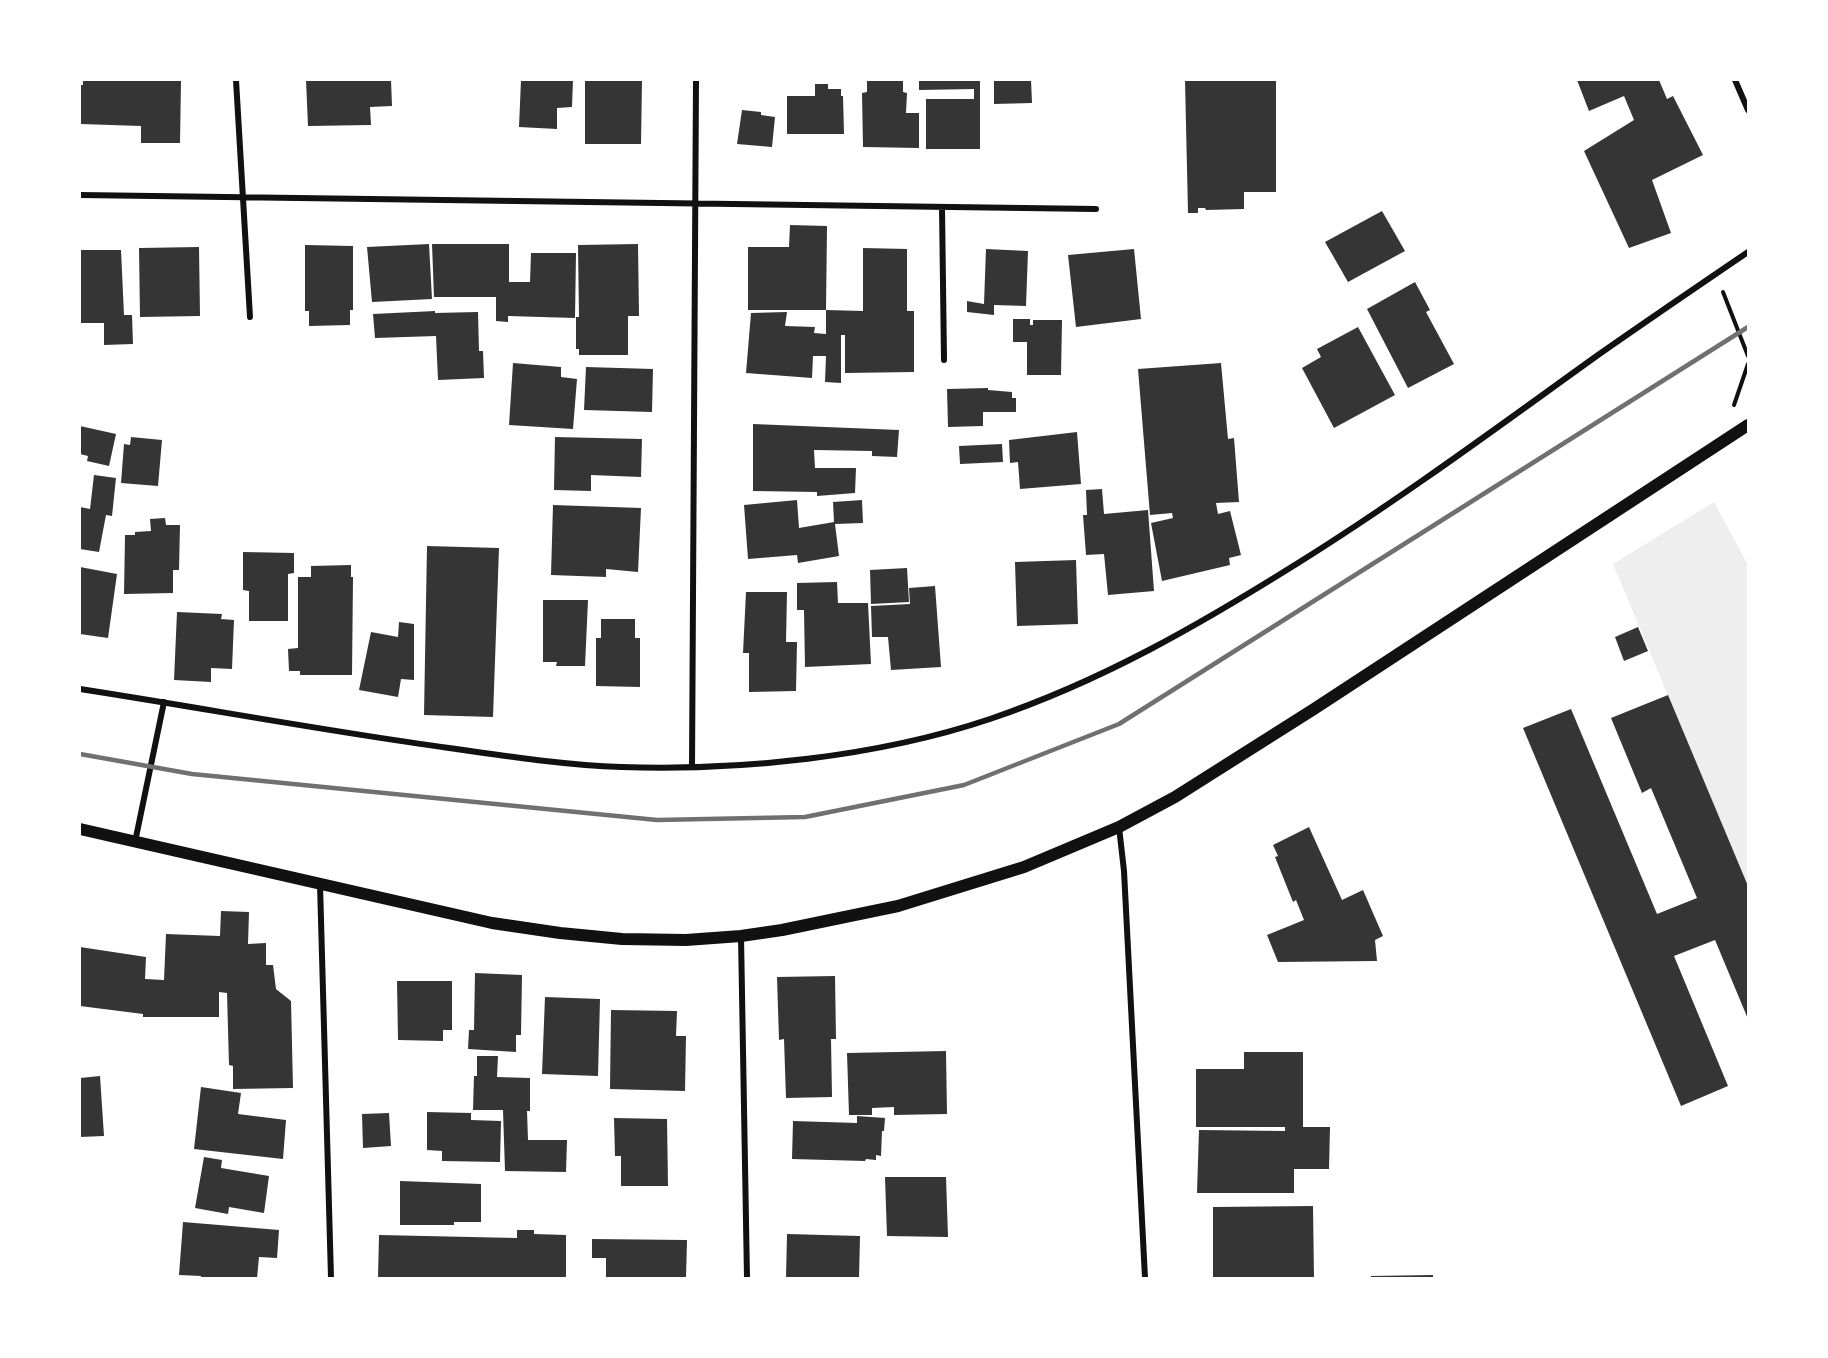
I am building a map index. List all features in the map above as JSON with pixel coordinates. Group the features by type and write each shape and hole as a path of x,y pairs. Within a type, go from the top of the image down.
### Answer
{"main road":[{"path":"80,829 492,923 560,933 633,939 686,940 741,936 782,930 898,906 1024,867 1119,827 1175,797 1749,425"}],"street":[{"path":"236,80 249,317"},
{"path":"692,767 696,80"},
{"path":"1735,80 1749,110"},
{"path":"80,195 1096,209"},
{"path":"942,207 944,360"},
{"path":"80,689 378,738 526,759 616,767 692,767 842,754 892,745 988,720 1066,691 1208,619 1369,518 1456,459 1600,354 1749,252"},
{"path":"135,842 164,702"},
{"path":"1119,827 1124,871 1144,1278"},
{"path":"320,884 331,1278"},
{"path":"741,936 747,1278"}],"path":[{"path":"1716,274 1749,356"}],"shaded area":[{"path":"1714,502 1748,565 1748,886 1613,564"}],"building":[{"path":"83,80 181,81 180,143 141,143 141,126 81,124 80,85 83,85"},
{"path":"306,80 391,80 392,106 370,107 371,125 308,126"},
{"path":"521,80 573,80 572,107 557,108 557,129 519,127"},
{"path":"585,80 642,80 641,144 585,144"},
{"path":"867,80 903,80 903,92 907,93 906,113 919,113 919,148 863,147 862,93 867,92"},
{"path":"919,80 980,80 980,149 926,149 926,99 974,99 974,89 919,90"},
{"path":"994,80 1031,80 1032,103 994,104"},
{"path":"1185,80 1276,80 1276,192 1244,192 1244,209 1206,210 1198,208 1198,213 1188,213"},
{"path":"1577,80 1659,80 1667,99 1673,96 1703,155 1652,180 1671,233 1629,248 1584,151 1634,120 1624,96 1589,111"},
{"path":"815,84 828,84 828,89 841,89 844,134 787,134 787,96 815,96"},
{"path":"742,110 761,112 761,115 775,117 772,147 737,144"},
{"path":"1382,211 1405,251 1348,282 1325,242"},
{"path":"790,225 827,226 826,310 748,310 748,247 789,247"},
{"path":"429,244 432,299 372,302 367,247"},
{"path":"432,244 509,244 509,282 530,282 531,253 576,253 575,318 508,316 508,322 496,321 496,297 434,297"},
{"path":"638,244 639,316 628,316 628,355 579,355 579,349 576,349 576,317 579,317 578,245"},
{"path":"305,245 353,246 353,310 350,310 350,325 309,326 309,311 305,311"},
{"path":"199,247 200,316 140,317 139,248"},
{"path":"863,248 907,249 907,311 914,311 914,372 845,373 845,335 841,335 841,383 825,382 826,356 813,356 812,378 746,373 751,313 787,312 785,326 815,327 814,333 826,334 826,310 863,311"},
{"path":"986,249 1028,251 1026,306 994,305 994,315 967,312 967,301 984,304"},
{"path":"1134,249 1141,319 1076,327 1068,255"},
{"path":"80,250 121,250 124,315 132,315 133,344 104,345 104,323 80,323"},
{"path":"1415,282 1430,310 1426,312 1454,364 1408,388 1367,309"},
{"path":"435,311 435,313 478,312 479,351 483,351 484,378 438,380 436,336 375,338 373,314"},
{"path":"1013,319 1030,319 1030,325 1033,325 1033,320 1062,320 1061,375 1027,375 1027,342 1013,342"},
{"path":"1358,327 1395,395 1334,428 1302,368 1321,357 1317,349"},
{"path":"513,363 561,367 561,377 577,379 573,429 509,425"},
{"path":"1221,363 1228,439 1234,438 1239,502 1216,503 1218,514 1230,511 1241,555 1229,558 1230,565 1162,581 1151,523 1173,518 1172,513 1150,515 1138,369"},
{"path":"586,367 653,369 652,412 584,410"},
{"path":"988,388 988,390 1012,392 1012,398 1016,398 1016,412 983,412 983,426 948,427 947,389"},
{"path":"753,424 899,430 897,457 872,456 872,451 814,450 815,468 856,468 855,493 817,496 817,492 753,491"},
{"path":"80,426 116,434 109,466 87,461 88,456 80,454"},
{"path":"1077,432 1081,484 1020,489 1018,462 1010,463 1009,440"},
{"path":"131,437 162,440 158,486 121,483 124,444 130,445"},
{"path":"555,437 642,439 641,477 591,475 591,491 554,490"},
{"path":"1002,444 1003,462 960,464 959,446"},
{"path":"94,475 116,478 112,516 106,515 99,552 80,549 80,507 90,509"},
{"path":"1102,489 1104,514 1148,510 1154,591 1108,595 1104,554 1086,555 1083,515 1087,515 1086,490"},
{"path":"797,500 799,528 834,522 833,502 862,500 863,523 835,524 839,556 798,563 797,555 748,559 744,505"},
{"path":"553,505 641,508 638,572 606,569 606,577 551,575"},
{"path":"165,518 166,525 180,525 179,570 173,570 173,593 124,594 125,535 151,531 150,519"},
{"path":"427,546 499,548 493,717 424,715"},
{"path":"243,552 294,553 294,573 288,574 288,621 249,621 249,591 243,590"},
{"path":"1076,560 1078,624 1017,626 1015,562"},
{"path":"351,565 351,577 353,577 352,675 300,675 300,671 289,671 288,649 298,648 298,577 311,577 311,566"},
{"path":"80,567 117,574 108,638 80,634"},
{"path":"907,568 909,602 871,604 870,570"},
{"path":"837,582 838,603 868,603 871,664 805,667 804,610 797,610 797,583"},
{"path":"935,586 941,667 891,670 888,637 872,637 871,606 910,604 909,588"},
{"path":"746,592 787,592 786,642 797,642 796,691 749,692 749,653 743,653"},
{"path":"543,600 588,600 585,666 556,666 557,662 543,662"},
{"path":"177,612 222,614 221,619 234,620 232,669 211,668 211,682 174,680"},
{"path":"601,619 635,619 635,638 640,638 640,687 596,686 596,638 601,638"},
{"path":"399,622 414,624 414,680 401,679 398,697 359,690 371,632 398,637"},
{"path":"1638,627 1648,651 1624,661 1615,637"},
{"path":"1668,695 1748,886 1748,1019 1715,940 1674,956 1728,1086 1681,1106 1523,728 1571,709 1657,914 1697,898 1651,788 1642,793 1611,718"},
{"path":"1309,827 1342,900 1363,890 1383,936 1375,940 1377,961 1278,962 1267,935 1304,920 1296,900 1293,902 1275,857 1278,856 1273,845"},
{"path":"221,911 249,912 248,944 266,943 266,965 273,965 276,989 291,1001 293,1088 233,1089 233,1066 229,1065 227,993 219,992 219,1017 143,1017 143,1014 80,1006 80,947 146,957 145,979 164,980 166,934 220,936"},
{"path":"475,973 522,975 521,1035 516,1035 516,1052 468,1049 469,1030 474,1030"},
{"path":"835,976 836,1039 831,1039 832,1097 786,1098 784,1039 779,1040 777,977"},
{"path":"397,981 452,981 452,1030 443,1030 443,1041 398,1040"},
{"path":"545,997 600,999 598,1076 542,1074"},
{"path":"611,1010 677,1011 676,1036 686,1036 685,1091 610,1089"},
{"path":"946,1051 947,1114 894,1115 894,1107 872,1108 872,1115 849,1115 847,1053"},
{"path":"1244,1052 1303,1052 1303,1127 1330,1127 1329,1169 1294,1169 1294,1193 1197,1193 1199,1130 1285,1131 1285,1127 1196,1127 1196,1069 1244,1069"},
{"path":"477,1056 498,1056 497,1077 530,1078 530,1111 527,1111 528,1140 567,1140 566,1172 505,1171 503,1110 473,1110"},
{"path":"100,1076 104,1136 80,1137 80,1078"},
{"path":"201,1087 241,1093 238,1114 286,1120 283,1159 194,1149"},
{"path":"427,1112 471,1113 471,1120 501,1121 500,1162 442,1161 442,1151 427,1150"},
{"path":"389,1113 391,1146 363,1148 362,1114"},
{"path":"857,1116 885,1118 881,1156 876,1155 876,1160 792,1159 793,1121 857,1123"},
{"path":"614,1118 667,1119 668,1186 621,1186 621,1156 615,1156"},
{"path":"204,1157 222,1160 221,1168 269,1176 264,1213 229,1207 228,1214 195,1208"},
{"path":"885,1177 946,1177 948,1237 887,1236"},
{"path":"400,1181 481,1184 481,1222 454,1222 454,1225 400,1225"},
{"path":"1313,1206 1314,1278 1213,1277 1213,1207"},
{"path":"183,1222 279,1230 277,1258 259,1257 257,1278 201,1278 201,1276 179,1275"},
{"path":"517,1230 534,1230 534,1234 566,1235 566,1278 378,1278 379,1235 517,1238"},
{"path":"787,1234 860,1236 859,1278 786,1278"},
{"path":"592,1239 687,1240 686,1278 606,1278 606,1258 592,1258"},
{"path":"1433,1275 1433,1278 1371,1278 1371,1276"}],"railway":[{"path":"80,754 192,774 657,820 805,817 964,785 1119,724 1748,327"}]}
